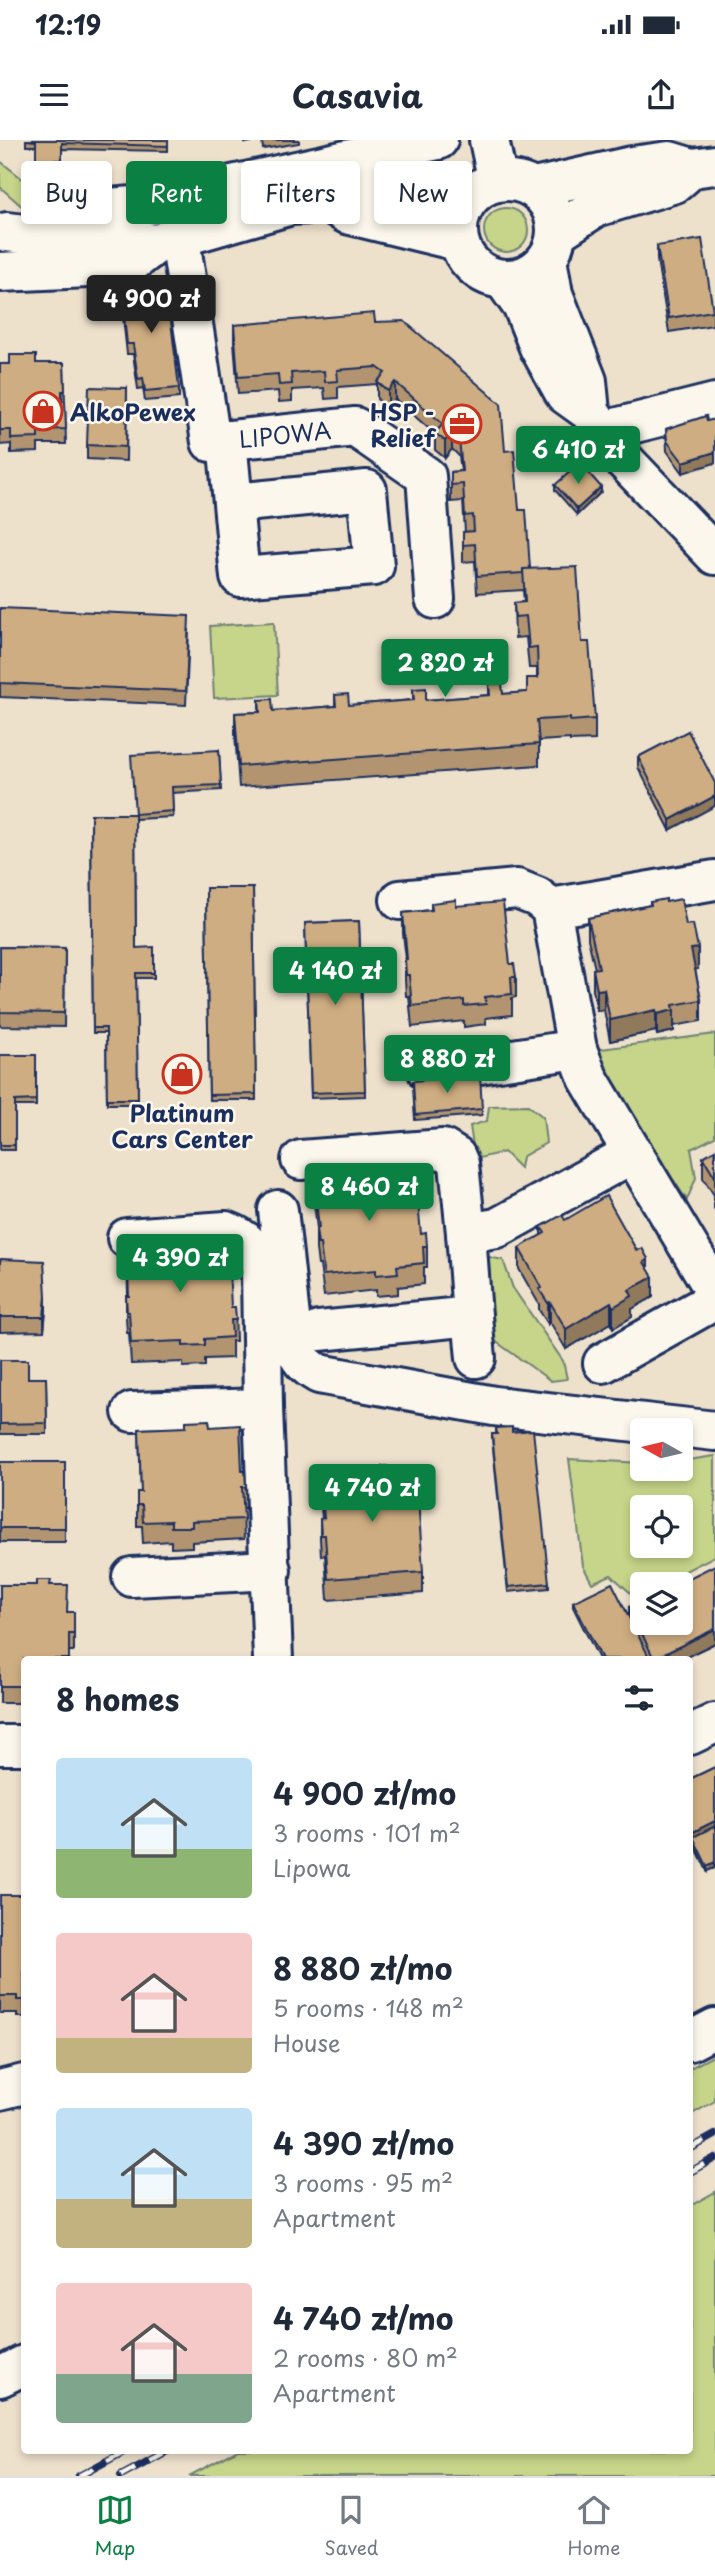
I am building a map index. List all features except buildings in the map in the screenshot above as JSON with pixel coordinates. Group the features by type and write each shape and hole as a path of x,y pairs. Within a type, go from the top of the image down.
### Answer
{"street":[{"path":"112,208 159,204 200,192 438,140"},
{"path":"489,140 501,189"},
{"path":"360,189 442,198 656,162 703,166"},
{"path":"596,422 587,381 553,294 552,246 552,213 546,201 501,189 461,210 457,227 463,254 474,268 489,277 504,280 529,275 552,246 596,207 675,183 703,166"},
{"path":"360,217 458,241"},
{"path":"0,272 111,267 134,261 168,242 241,220"},
{"path":"0,272 7,260 9,246 3,226 80,240 168,242"},
{"name":"LIPOWA","path":"168,242 211,442 355,427 426,476 435,599"},
{"path":"504,280 523,307 539,347 565,394 596,422 621,457 715,555"},
{"path":"596,422 715,403"},
{"path":"228,440 233,503"},
{"path":"551,908 715,880"},
{"path":"400,900 517,889 537,897 551,908 578,1049 588,1078 715,1290"},
{"path":"428,1072 578,1049"},
{"path":"302,1160 443,1149 456,1157 460,1164 476,1358"},
{"path":"466,1233 505,1224 633,1153"},
{"path":"278,1210 293,1344 298,1357 307,1367 320,1374 494,1406 715,1431"},
{"path":"127,1238 226,1231 250,1244 258,1256 261,1269 263,1408 273,1656"},
{"path":"603,1363 715,1300"},
{"path":"319,1331 472,1317"},
{"path":"132,1412 263,1408"},
{"path":"132,1577 271,1570"},
{"path":"693,1734 715,1723"},
{"path":"0,1745 21,1745"},
{"path":"693,2039 715,2028"},
{"path":"0,2090 21,2085"},
{"path":"0,2377 21,2366"}],"green space":[{"path":"0,161 21,178 21,206 0,187"},
{"path":"506,208 521,215 528,230 521,245 506,252 491,245 484,230 491,215"},
{"path":"274,622 278,695 214,698 210,626"},
{"path":"715,1034 715,1137 691,1149 696,1178 687,1200 606,1082 593,1050"},
{"path":"528,1105 543,1117 546,1143 522,1157 520,1168 504,1152 475,1159 470,1126 487,1121 489,1106"},
{"path":"489,1257 503,1260 513,1288 563,1361 567,1379 551,1381 495,1341 486,1270"},
{"path":"715,1456 715,1556 684,1572 630,1572 630,1592 611,1575 592,1583 583,1566 569,1459 630,1462 630,1481 693,1481 693,1459"},
{"path":"715,2055 715,2101 693,2113 693,2066"},
{"path":"715,2192 715,2476 189,2476 230,2454 693,2454 693,2204"}],"railway":[{"path":"693,2147 715,2135"},
{"path":"693,2170 715,2158"},
{"path":"79,2476 120,2454"},
{"path":"121,2476 162,2454"}],"place":[{"name":"AlkoPewex","path":"43,411"},
{"name":"HSP - Relief","path":"462,424"},
{"name":"Platinum Cars Center","path":"182,1074"}]}
